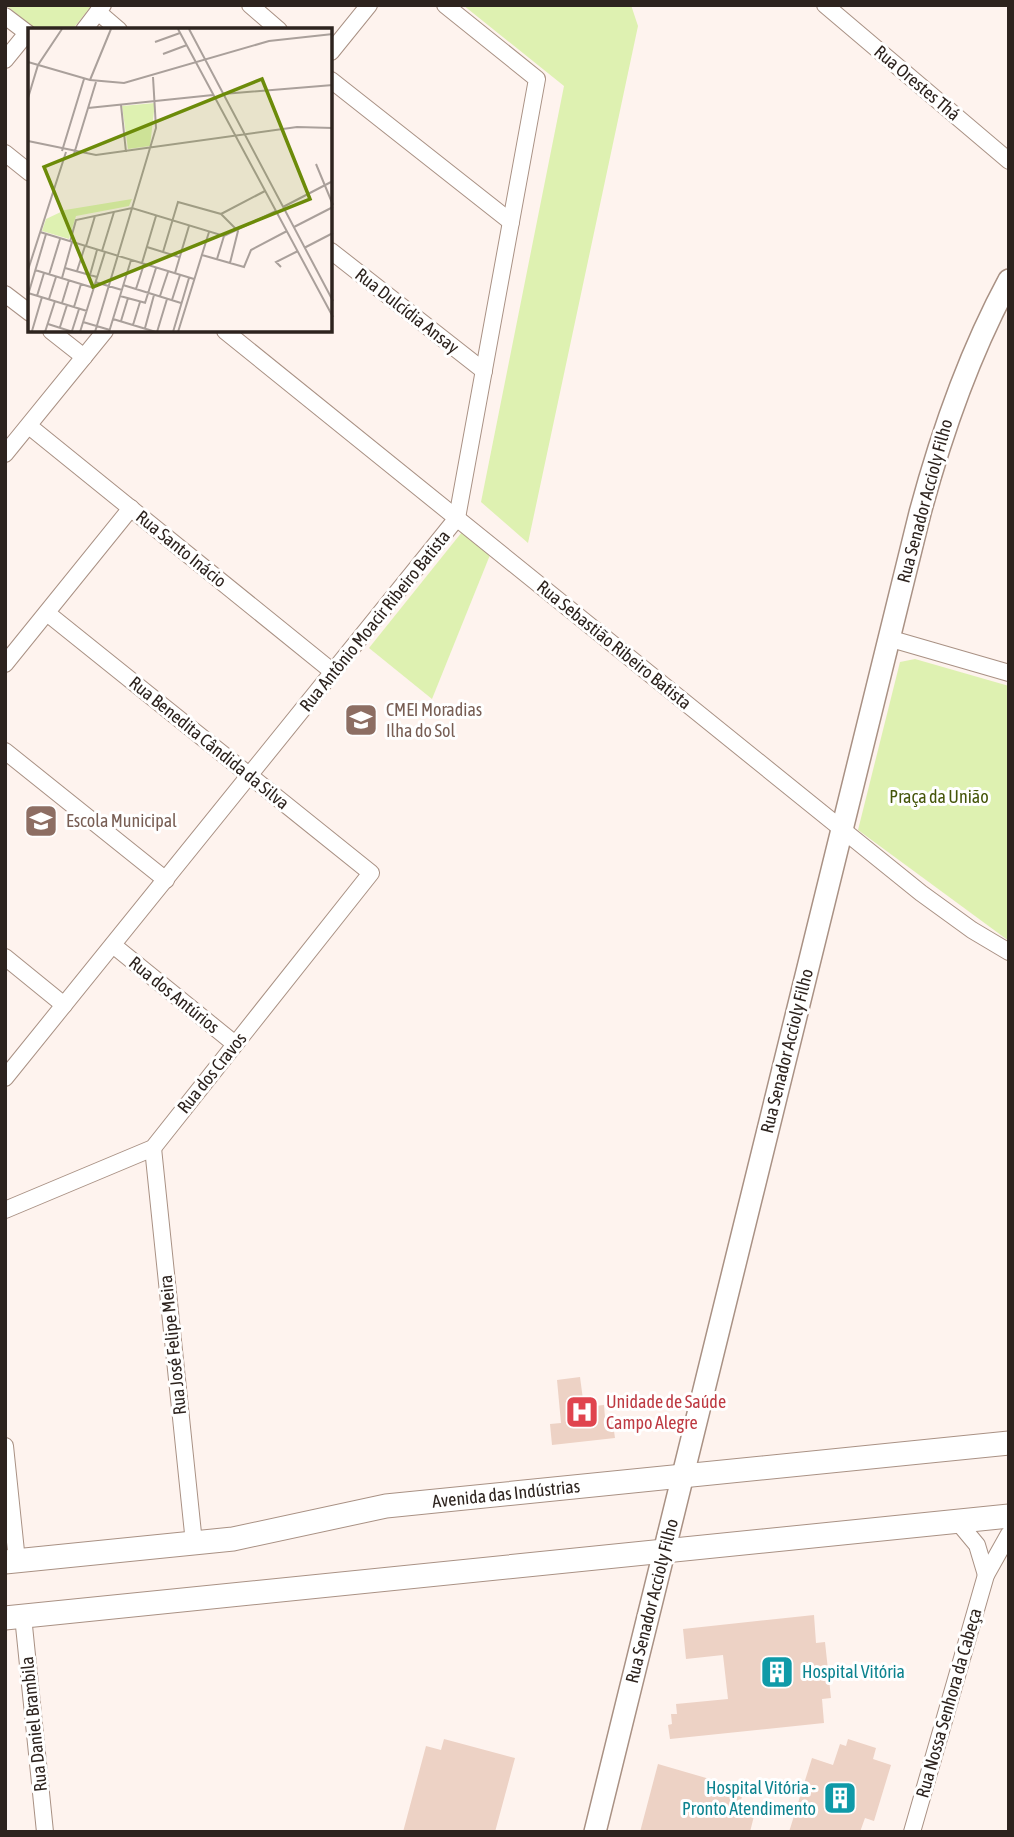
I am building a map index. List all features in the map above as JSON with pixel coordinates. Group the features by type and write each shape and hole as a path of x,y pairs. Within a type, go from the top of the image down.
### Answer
{"main road":[{"name":"Avenida das Indústrias","path":"11,1562 259,1534 386,1506 1009,1443"},
{"path":"14,1617 1009,1516"}],"street":[{"path":"250,5 277,28"},
{"path":"332,51 369,5"},
{"name":"Rua Antônio Moacir Ribeiro Batista","path":"64,1005 457,518 537,79 445,5"},
{"name":"Rua Orestes Thá","path":"825,5 1009,161"},
{"path":"86,28 100,9 117,28"},
{"path":"5,16 28,34 5,60"},
{"path":"332,81 511,222"},
{"path":"5,153 28,171"},
{"name":"Rua Dulcídia Ansay","path":"332,252 484,372"},
{"name":"Rua Senador Accioly Filho","path":"595,1832 919,513 949,413 978,339 1009,279"},
{"path":"5,294 28,311"},
{"path":"52,332 84,357"},
{"path":"5,454 104,332"},
{"name":"Rua Sebastião Ribeiro Batista","path":"226,332 944,910 1009,952"},
{"name":"Rua Santo Inácio","path":"5,427 24,432 131,508 334,672"},
{"path":"5,664 131,508"},
{"name":"Rua Benedita Cândida da Silva","path":"47,613 371,873"},
{"path":"888,638 1009,673"},
{"path":"5,751 166,880"},
{"name":"Rua dos Cravos","path":"5,1210 153,1148 371,873"},
{"name":"Rua dos Antúrios","path":"113,945 235,1044"},
{"path":"5,957 64,1005 5,1078"},
{"name":"Rua José Felipe Meira","path":"153,1148 194,1543"},
{"path":"5,1446 11,1562"},
{"path":"957,1521 977,1545 986,1575"},
{"name":"Rua Nossa Senhora da Cabeça","path":"912,1832 986,1575 1009,1534"},
{"name":"Rua Daniel Brambila","path":"14,1617 45,1832"}],"green space":[{"path":"6,5 92,5 74,28 34,28"},
{"path":"463,5 631,5 638,26 528,543 481,502 564,86"},
{"path":"462,532 490,555 432,699 369,648"},
{"name":"Praça da União","path":"915,659 1009,686 1009,941 858,830 900,662"}],"building":[{"name":"Unidade de Saúde Campo Alegre","path":"580,1377 584,1407 604,1405 605,1418 612,1417 615,1438 552,1445 550,1424 561,1423 557,1380"},
{"name":"Hospital Vitória","path":"814,1615 816,1643 825,1642 831,1698 822,1699 824,1723 670,1739 668,1725 672,1724 671,1714 677,1714 676,1704 728,1699 723,1655 686,1659 683,1629"},
{"path":"444,1739 515,1758 495,1832 403,1832 426,1746 441,1750"},
{"name":"Hospital Vitória - Pronto Atendimento","path":"848,1739 876,1748 873,1759 891,1765 874,1821 865,1818 860,1832 789,1832 812,1758 833,1765 840,1744 846,1746"},
{"path":"658,1764 744,1789 739,1808 755,1812 750,1832 640,1832"}],"place":[{"name":"CMEI Moradias Ilha do Sol","path":"361,720"},
{"name":"Escola Municipal","path":"41,821"},
{"name":"Unidade de Saúde Campo Alegre","path":"582,1412"},
{"name":"Hospital Vitória","path":"777,1672"},
{"name":"Hospital Vitória - Pronto Atendimento","path":"840,1798"}]}
